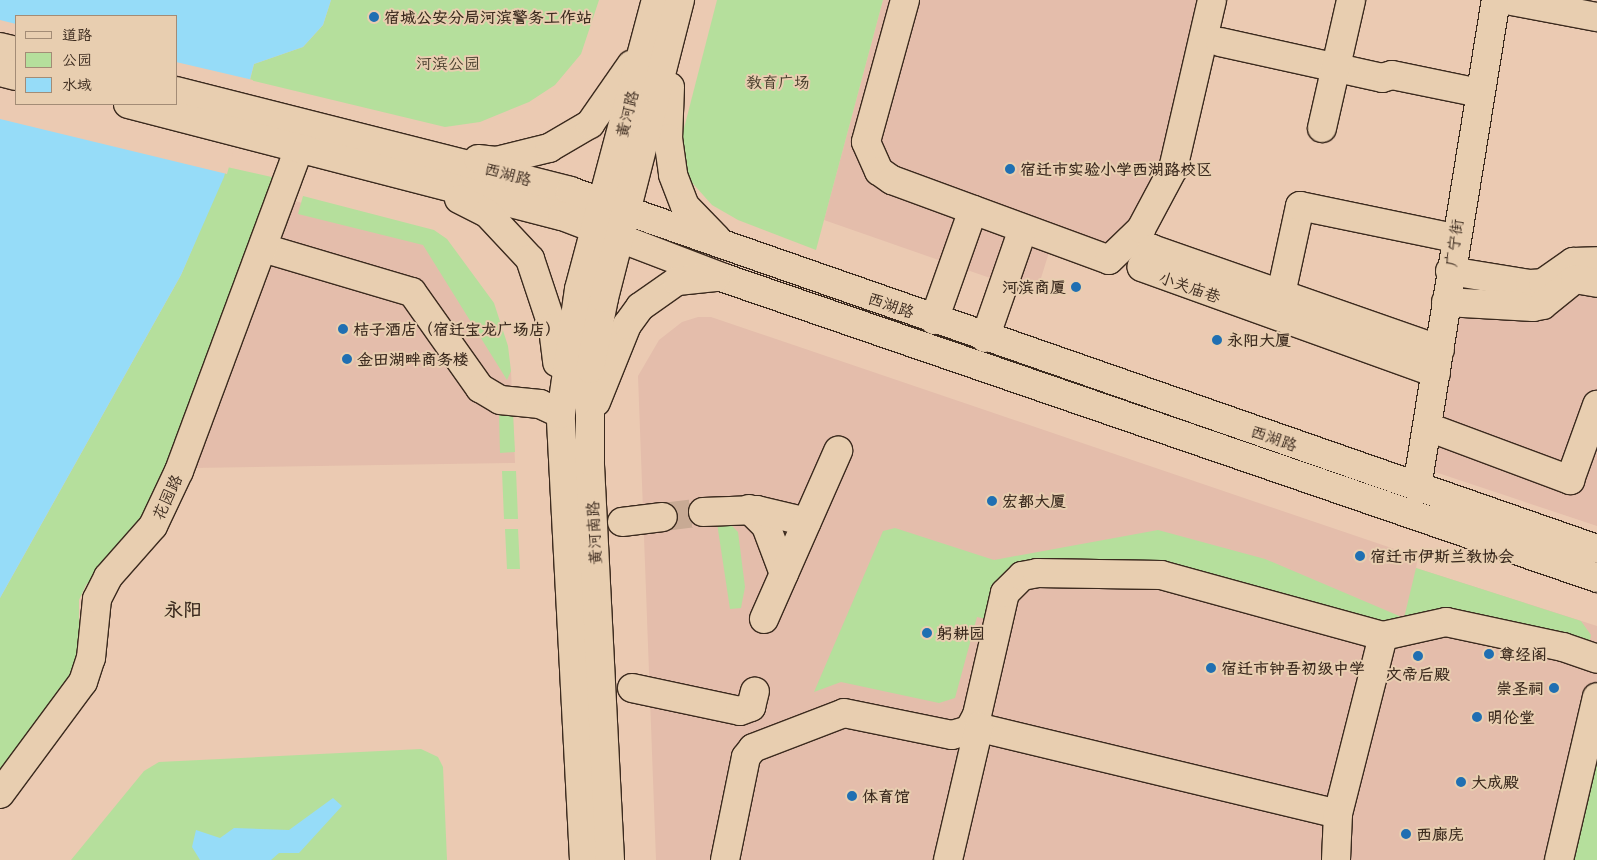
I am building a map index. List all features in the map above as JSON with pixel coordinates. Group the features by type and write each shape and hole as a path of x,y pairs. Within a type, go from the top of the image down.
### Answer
{"main road":[{"path":"425,152 496,161 549,148 590,124 632,64 655,0"},
{"name":"黄河路","path":"615,206 655,0"},
{"path":"680,0 669,92 668,138 674,175 697,223 731,250"},
{"name":"黄河路","path":"608,233 680,0"},
{"path":"905,0 868,135 868,152 892,180 1109,260 1141,229 1173,169 1212,0"},
{"path":"1209,90 1230,0"},
{"path":"1322,128 1351,0"},
{"name":"广宁街","path":"1417,487 1438,362 1454,238 1496,0"},
{"path":"1507,0 1597,17"},
{"path":"1220,42 1336,68 1480,92"},
{"path":"0,47 15,51"},
{"path":"0,72 15,76"},
{"name":"西湖路","path":"178,91 300,147"},
{"name":"西湖路","path":"132,105 300,147 425,152 615,206 731,250 1597,549"},
{"path":"300,147 415,177 487,213 530,259 553,328 561,414"},
{"name":"花园路","path":"0,794 83,682 91,658 97,599 108,577 153,526 176,479 300,147"},
{"name":"西湖路","path":"415,177 608,233 724,278 1597,578"},
{"path":"1281,294 1300,206 1454,238"},
{"path":"934,320 973,210"},
{"path":"984,338 1023,229"},
{"name":"黄河南路","path":"584,860 561,414 569,339 608,233"},
{"name":"黄河南路","path":"608,233 590,369 590,420 610,860"},
{"path":"263,248 412,292 480,388 500,400 540,404 561,414"},
{"name":"小关庙巷","path":"1152,250 1281,294 1438,362 1142,267 1152,250"},
{"path":"1450,271 1530,284 1543,283 1573,262 1597,261"},
{"path":"590,420 627,325 640,307 677,281 694,276 724,278"},
{"path":"1446,302 1533,307 1543,305 1575,280 1597,283"},
{"path":"1428,427 1570,480 1597,405"},
{"path":"764,619 838,450"},
{"path":"703,512 749,509 807,522"},
{"path":"749,509 766,526 784,574"},
{"path":"622,522 662,517"},
{"path":"948,860 1005,593 1022,576 1161,575 1383,636 1446,622 1597,659"},
{"path":"1336,860 1338,814 1383,636"},
{"path":"632,688 740,712 751,707 755,691"},
{"path":"1559,860 1597,697"},
{"path":"725,860 746,758 753,748 844,713 952,735 966,732 976,726 1338,814"}],"shaded area":[{"name":"宿迁市实验小学西湖路校区","path":"883,0 1222,0 1147,236 1121,268 1051,246 1036,294 824,220"},
{"path":"290,200 428,233 511,371 515,463 192,468"},
{"path":"1597,269 1597,526 1432,471 1459,291 1539,299"},
{"name":"宿迁市钟吾初级中学","path":"698,317 711,317 1418,557 1416,568 1597,626 1597,860 656,860 638,376 659,340 682,322"}],"green space":[{"name":"河滨公园","path":"331,0 599,0 581,54 555,85 529,102 480,122 445,127 250,80 254,64 303,47 323,25"},
{"name":"教育广场","path":"717,0 883,0 816,250 738,220 712,205 687,177 682,136"},
{"path":"227,167 276,178 151,516 86,585 79,600 79,663 71,682 0,773 0,598 181,275"},
{"path":"303,196 434,230 447,239 494,303 508,346 511,371 507,380 423,245 298,214"},
{"path":"513,413 515,452 500,453 499,414"},
{"path":"502,471 516,471 518,519 504,519"},
{"path":"728,522 738,532 745,587 741,608 730,609 717,523"},
{"path":"895,528 994,560 1158,530 1265,559 1404,618 1416,568 1581,621 1591,635 1588,651 1383,624 1323,611 1028,568 990,620 977,617 955,698 939,703 841,682 814,692 883,531"},
{"path":"505,529 518,529 520,569 507,569"},
{"path":"1597,743 1597,860 1570,860"},
{"path":"421,749 438,757 443,767 447,860 71,860 144,771 159,762"}],"water":[{"path":"0,0 331,0 323,25 303,47 254,64 224,177 181,275 0,598"},
{"path":"333,798 342,806 299,853 279,853 271,860 200,860 192,847 196,830 220,838 234,828 289,830"}],"pier":[{"path":"0,20 15,24 15,105 178,105 178,62 253,80 227,174 0,119"}],"tunnel":[{"path":"663,517 703,512"}],"place":[{"name":"宿城公安分局河滨警务工作站","path":"374,17"},
{"name":"宿迁市实验小学西湖路校区","path":"1010,169"},
{"name":"河滨商厦","path":"1076,287"},
{"name":"桔子酒店（宿迁宝龙广场店）","path":"343,329"},
{"name":"永阳大厦","path":"1217,340"},
{"name":"金田湖畔商务楼","path":"347,359"},
{"name":"宏都大厦","path":"992,501"},
{"name":"宿迁市伊斯兰教协会","path":"1360,556"},
{"name":"躬耕园","path":"927,633"},
{"name":"尊经阁","path":"1489,654"},
{"name":"文帝后殿","path":"1418,656"},
{"name":"宿迁市钟吾初级中学","path":"1211,668"},
{"name":"崇圣祠","path":"1554,688"},
{"name":"明伦堂","path":"1477,717"},
{"name":"大成殿","path":"1461,782"},
{"name":"体育馆","path":"852,796"},
{"name":"西廊庑","path":"1406,834"}],"district":[{"name":"永阳","path":"183,610"}]}
